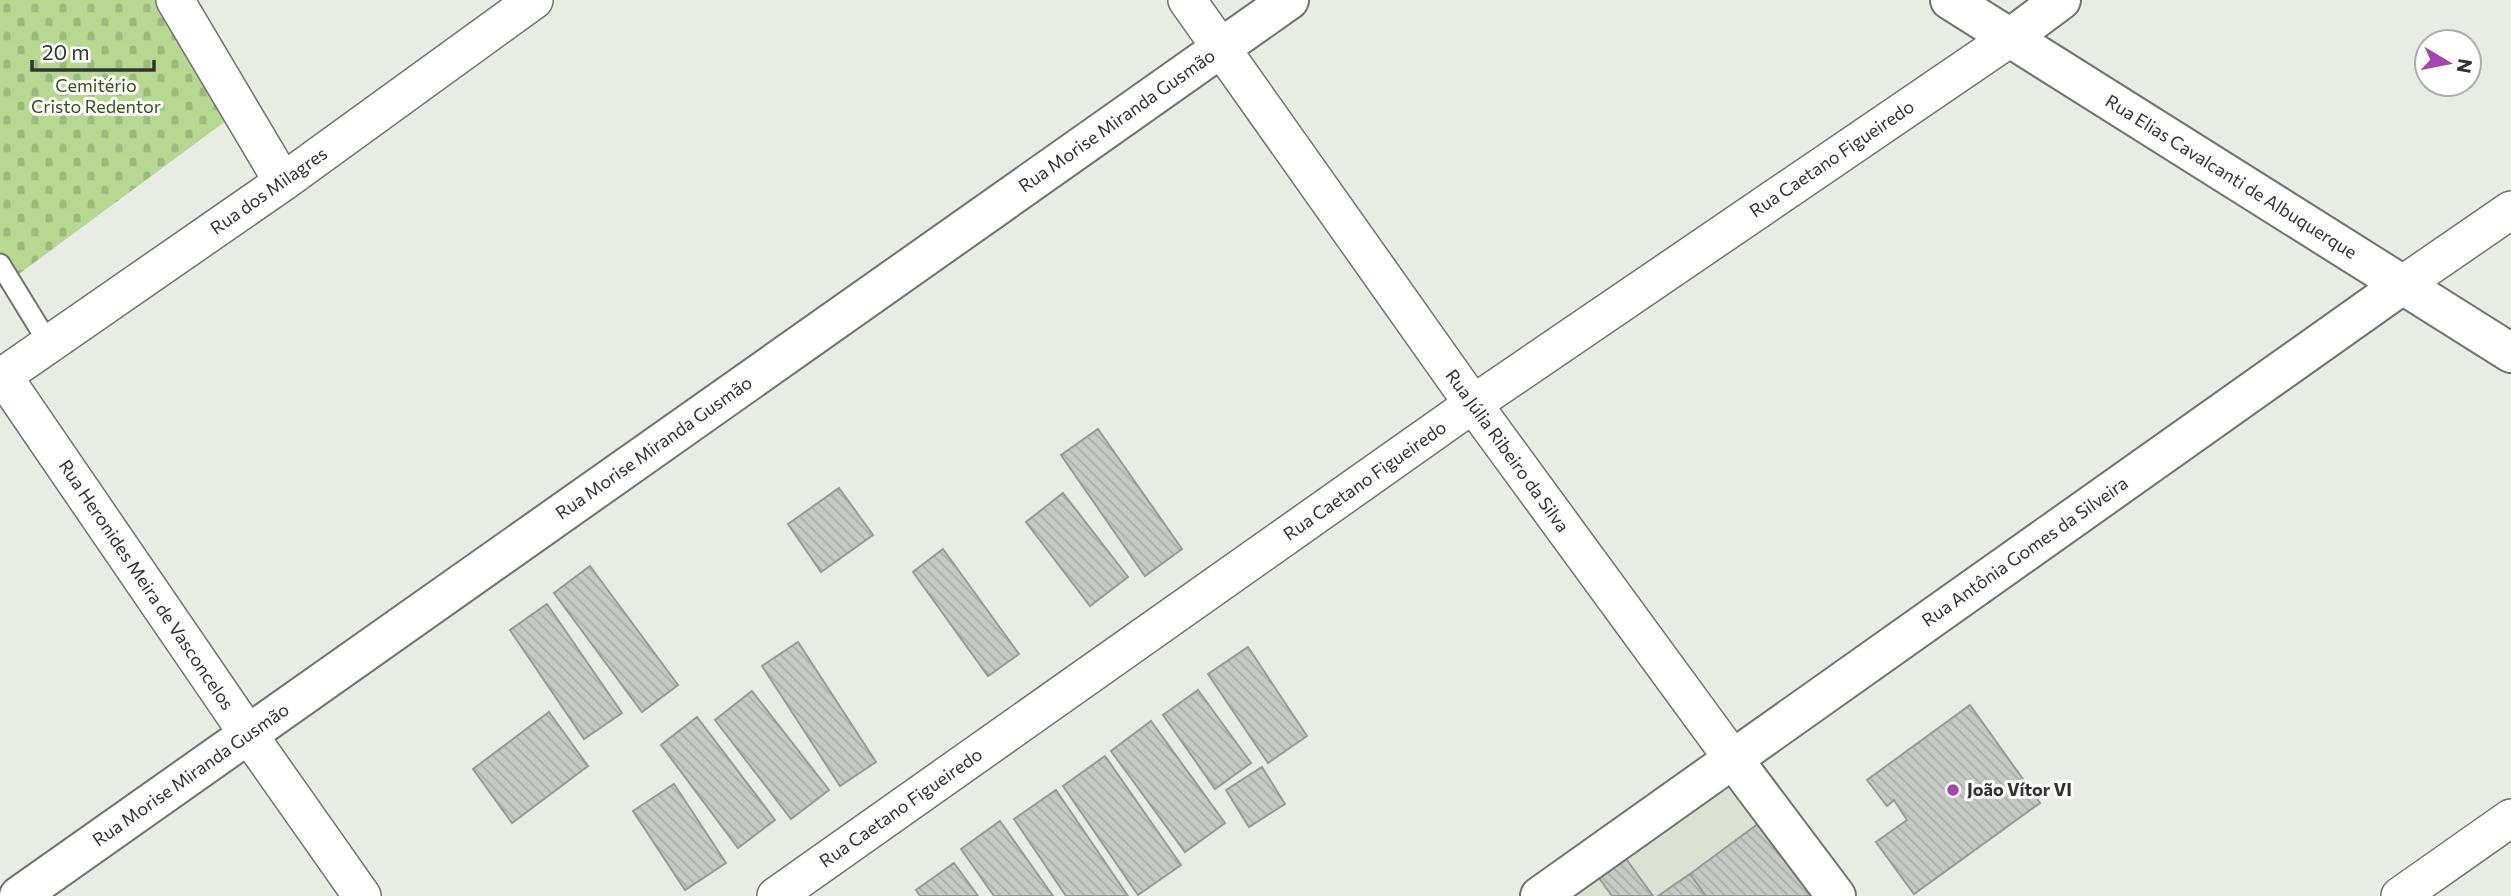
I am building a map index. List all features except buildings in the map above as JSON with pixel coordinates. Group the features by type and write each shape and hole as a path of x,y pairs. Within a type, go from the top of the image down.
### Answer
{"street":[{"path":"175,0 283,182"},
{"name":"Rua dos Milagres","path":"1,377 283,182 534,0"},
{"name":"Rua Júlia Ribeiro da Silva","path":"1187,0 1473,404 1732,759 1836,896"},
{"name":"Rua Morise Miranda Gusmão","path":"19,896 1289,0"},
{"name":"Rua Elias Cavalcanti de Albuquerque","path":"1950,0 2511,354"},
{"name":"Rua Caetano Figueiredo","path":"776,896 1473,404 2010,38 2061,0"},
{"name":"Rua Antônia Gomes da Silveira","path":"1540,896 2511,210"},
{"name":"Rua Heronides Meira de Vasconcelos","path":"1,377 362,896"},
{"path":"2400,896 2511,818"}],"lane":[{"path":"0,264 49,344"}],"shaded area":[{"path":"1739,759 1835,896 1552,896"}],"green space":[{"name":"Cemitério Cristo Redentor","path":"0,0 168,0 242,109 0,288"}],"place":[{"name":"João Vítor VI","path":"1953,790"}]}
